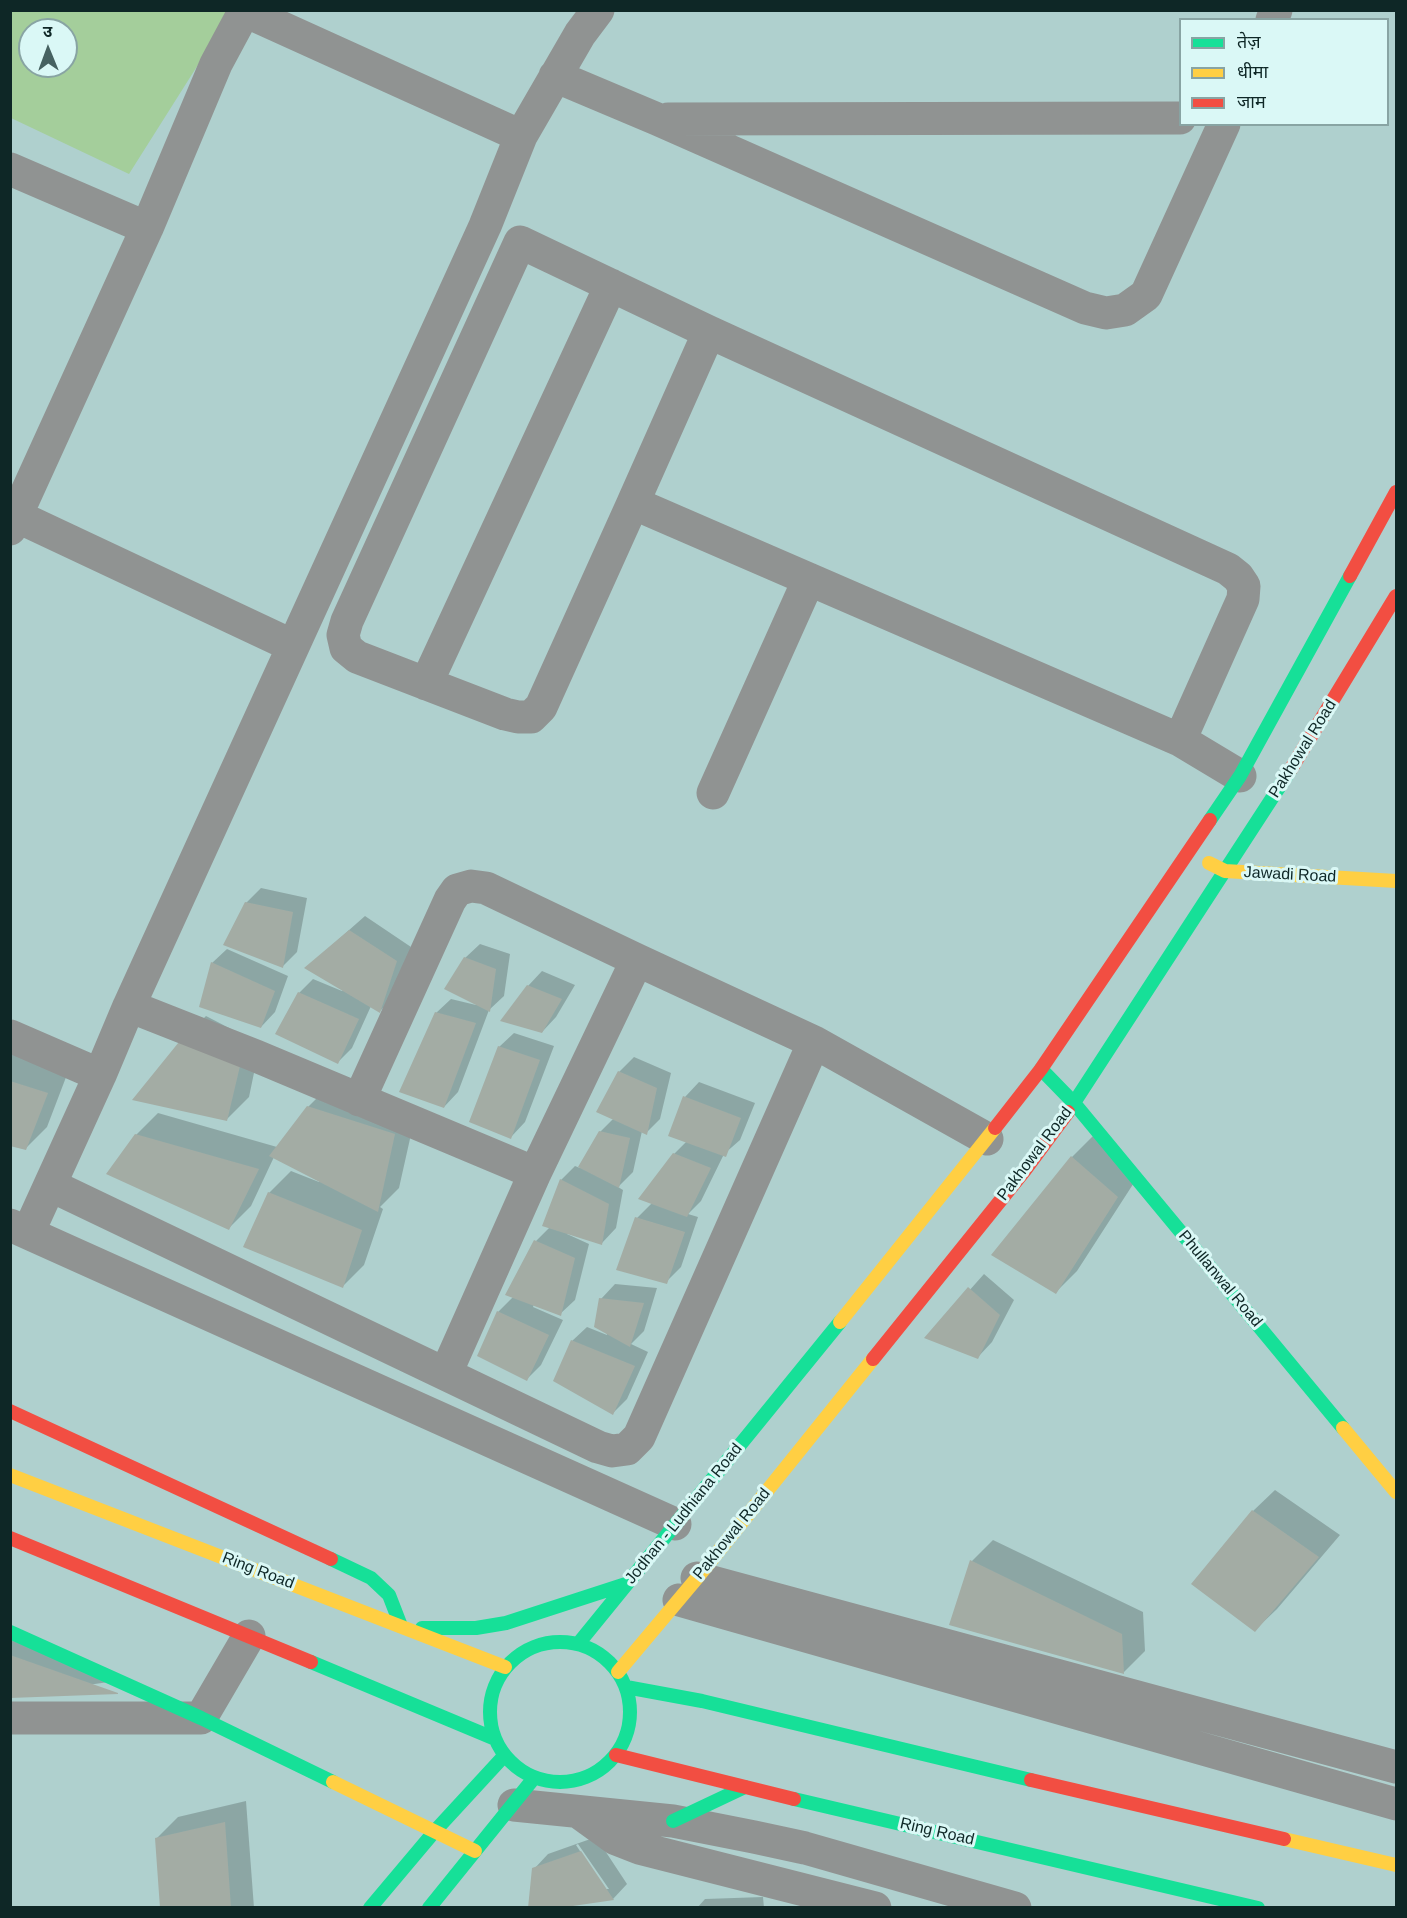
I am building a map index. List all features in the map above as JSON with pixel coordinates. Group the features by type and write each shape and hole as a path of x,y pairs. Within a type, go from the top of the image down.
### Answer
{"street":[{"path":"598,10 580,34 521,136 485,226 129,1006 50,1185 19,1229 675,1524"},
{"path":"293,646 13,520 147,228 216,64 245,11 521,136"},
{"path":"555,76 1085,308 1106,313 1125,310 1146,295 1223,126"},
{"path":"657,119 1179,118"},
{"path":"10,169 147,228"},
{"path":"485,226 709,332 1228,569 1244,586 1243,599 1180,740"},
{"path":"520,242 347,621 343,635 346,648 357,657 505,714 531,717 541,707 709,332"},
{"path":"426,684 610,285"},
{"path":"359,1100 450,900 457,890 471,886 486,888 814,1042 987,1139 1041,1068 1240,776 1396,492"},
{"path":"633,502 1180,740 1240,776"},
{"path":"713,793 809,579"},
{"name":"Pakhowal Road","path":"618,1672 688,1589 1025,1170 1074,1103 1284,781 1396,596"},
{"name":"Jawadi Road","path":"1189,852 1225,871 1396,881"},
{"path":"446,1373 535,1173 637,960"},
{"path":"129,1006 256,1056 535,1173"},
{"path":"10,1036 100,1075"},
{"path":"50,1185 598,1447 612,1451 627,1449 639,1437 814,1042"},
{"name":"Phullanwal Road","path":"1041,1068 1074,1103 1396,1492"},
{"name":"Jodhan - Ludhiana Road","path":"578,1644 987,1139"},
{"path":"10,1411 371,1578 389,1595 404,1627 476,1628 506,1623 626,1584"},
{"name":"Ring Road","path":"10,1475 505,1667"},
{"path":"10,1538 494,1737"},
{"path":"688,1589 1396,1767"},
{"path":"688,1589 1396,1804"},
{"path":"10,1632 201,1718 475,1851"},
{"path":"201,1718 249,1636"},
{"path":"551,1642 578,1644 601,1654 618,1672 626,1687 631,1711 627,1734 616,1755 601,1770 582,1779 560,1783 534,1778 520,1771 504,1756 494,1737 489,1714 493,1689 505,1667 526,1650 551,1642"},
{"path":"626,1687 702,1701 904,1751 1396,1865"},
{"path":"10,1718 201,1718"},
{"name":"Ring Road","path":"616,1755 1258,1908"},
{"path":"370,1908 434,1832 504,1756"},
{"path":"434,1904 534,1778"},
{"path":"673,1821 745,1787"},
{"path":"514,1804 673,1821 805,1848 1015,1908"},
{"path":"579,1812 616,1839 639,1848 876,1908"},
{"path":"830,1896 844,1860"}],"green space":[{"path":"11,11 232,11 129,174 11,118"}],"building":[{"path":"245,902 293,912 283,968 223,945"},
{"path":"349,930 397,961 380,1013 304,968"},
{"path":"464,957 496,969 490,1012 444,989"},
{"path":"211,962 275,991 261,1028 199,1007"},
{"path":"527,985 562,999 542,1033 500,1021"},
{"path":"298,992 359,1019 338,1064 275,1034"},
{"path":"435,1012 476,1023 444,1108 399,1092"},
{"path":"183,1037 240,1066 227,1121 132,1100"},
{"path":"498,1046 540,1060 511,1139 469,1122"},
{"path":"618,1071 657,1088 647,1135 596,1112"},
{"path":"10,1081 48,1093 26,1150 10,1146"},
{"path":"683,1096 741,1118 726,1157 668,1136"},
{"path":"307,1106 395,1134 378,1212 269,1156"},
{"path":"599,1131 630,1138 619,1188 578,1167"},
{"path":"135,1134 259,1169 229,1230 106,1174"},
{"path":"673,1153 711,1168 687,1217 638,1199"},
{"path":"1071,1156 1118,1197 1056,1294 991,1255"},
{"path":"560,1179 609,1204 602,1245 542,1226"},
{"path":"268,1192 362,1230 343,1288 243,1247"},
{"path":"635,1217 685,1232 667,1284 616,1270"},
{"path":"534,1240 575,1258 561,1316 505,1295"},
{"path":"968,1287 1000,1315 978,1359 924,1338"},
{"path":"599,1298 644,1303 630,1347 594,1327"},
{"path":"497,1311 549,1335 527,1381 477,1356"},
{"path":"571,1340 635,1366 613,1415 553,1381"},
{"path":"1252,1510 1319,1557 1255,1632 1191,1584"},
{"path":"970,1560 1122,1634 1124,1674 949,1625"},
{"path":"10,1655 118,1693 118,1694 10,1698"},
{"path":"225,1822 231,1908 160,1908 155,1838"},
{"path":"581,1851 614,1900 559,1908 528,1908 532,1868"}],"traffic: fast":[{"path":"1210,820 1240,776 1350,576"},
{"path":"1068,1112 1291,769"},
{"path":"1041,1069 1074,1103 1343,1428"},
{"path":"578,1644 840,1322"},
{"path":"331,1559 371,1578 389,1595 401,1626"},
{"path":"422,1628 476,1628 506,1623 626,1584"},
{"path":"10,1632 201,1718 333,1782"},
{"path":"560,1642 587,1647 610,1662 625,1685 630,1712 625,1739 610,1762 587,1777 560,1782 533,1777 510,1762 495,1739 490,1712 495,1685 510,1662 533,1647 560,1642"},
{"path":"311,1662 493,1738"},
{"path":"626,1687 702,1701 1031,1780"},
{"path":"370,1908 434,1832 504,1756"},
{"path":"429,1908 534,1778"},
{"path":"673,1821 745,1787"},
{"path":"794,1799 1258,1908"}],"traffic: slow":[{"path":"1209,863 1225,871 1396,881"},
{"path":"840,1322 995,1128"},
{"path":"618,1672 697,1578 873,1359"},
{"path":"1343,1428 1396,1492"},
{"path":"10,1475 505,1667"},
{"path":"333,1782 475,1851"},
{"path":"1284,1839 1396,1865"}],"traffic: jam":[{"path":"1350,576 1396,492"},
{"path":"1291,769 1396,596"},
{"path":"995,1128 1041,1069 1210,820"},
{"path":"873,1359 1025,1170 1068,1112"},
{"path":"10,1411 331,1559"},
{"path":"10,1538 311,1662"},
{"path":"616,1755 794,1799"},
{"path":"1031,1780 1284,1839"}]}
